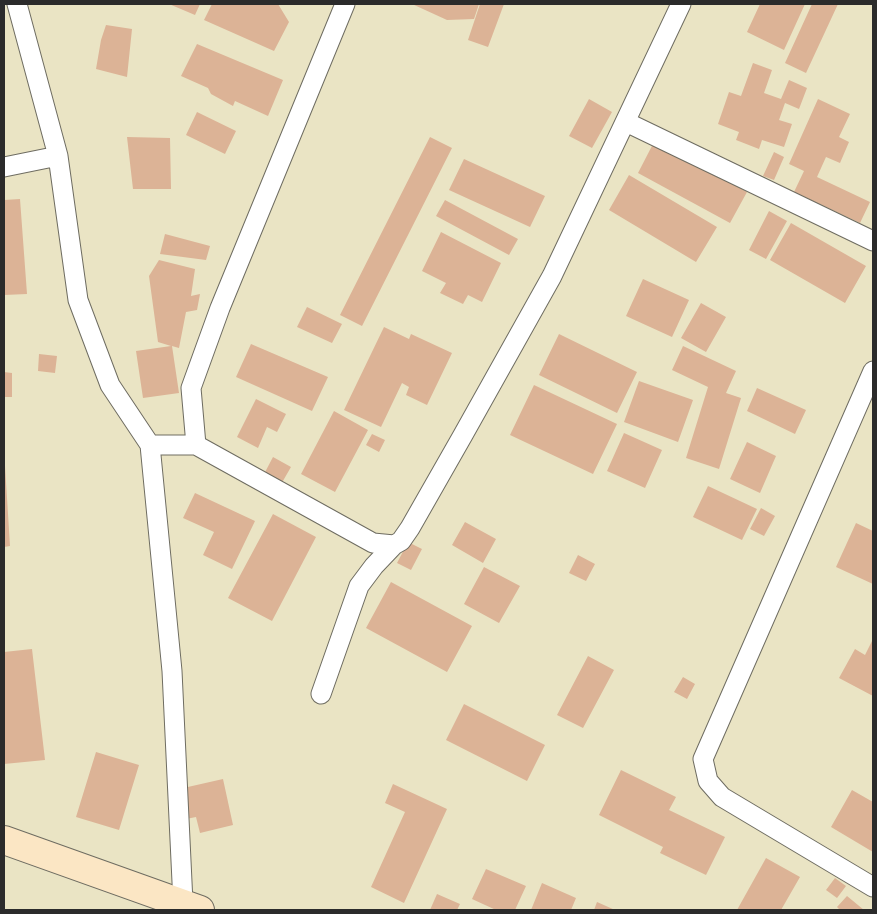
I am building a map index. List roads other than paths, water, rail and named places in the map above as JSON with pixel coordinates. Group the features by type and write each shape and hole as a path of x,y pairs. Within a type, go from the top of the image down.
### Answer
{"main road":[{"path":"4,840 187,908"}],"street":[{"path":"17,4 58,156 78,300 110,385 150,445 172,671 187,908"},
{"path":"196,445 191,388 220,308 345,4"},
{"path":"321,694 359,586 374,566 394,545 401,541 410,528 552,276 681,4"},
{"path":"626,122 873,241"},
{"path":"4,167 58,156"},
{"path":"873,371 703,759 708,781 722,797 873,887"},
{"path":"150,445 196,445 373,544 394,545"}]}
